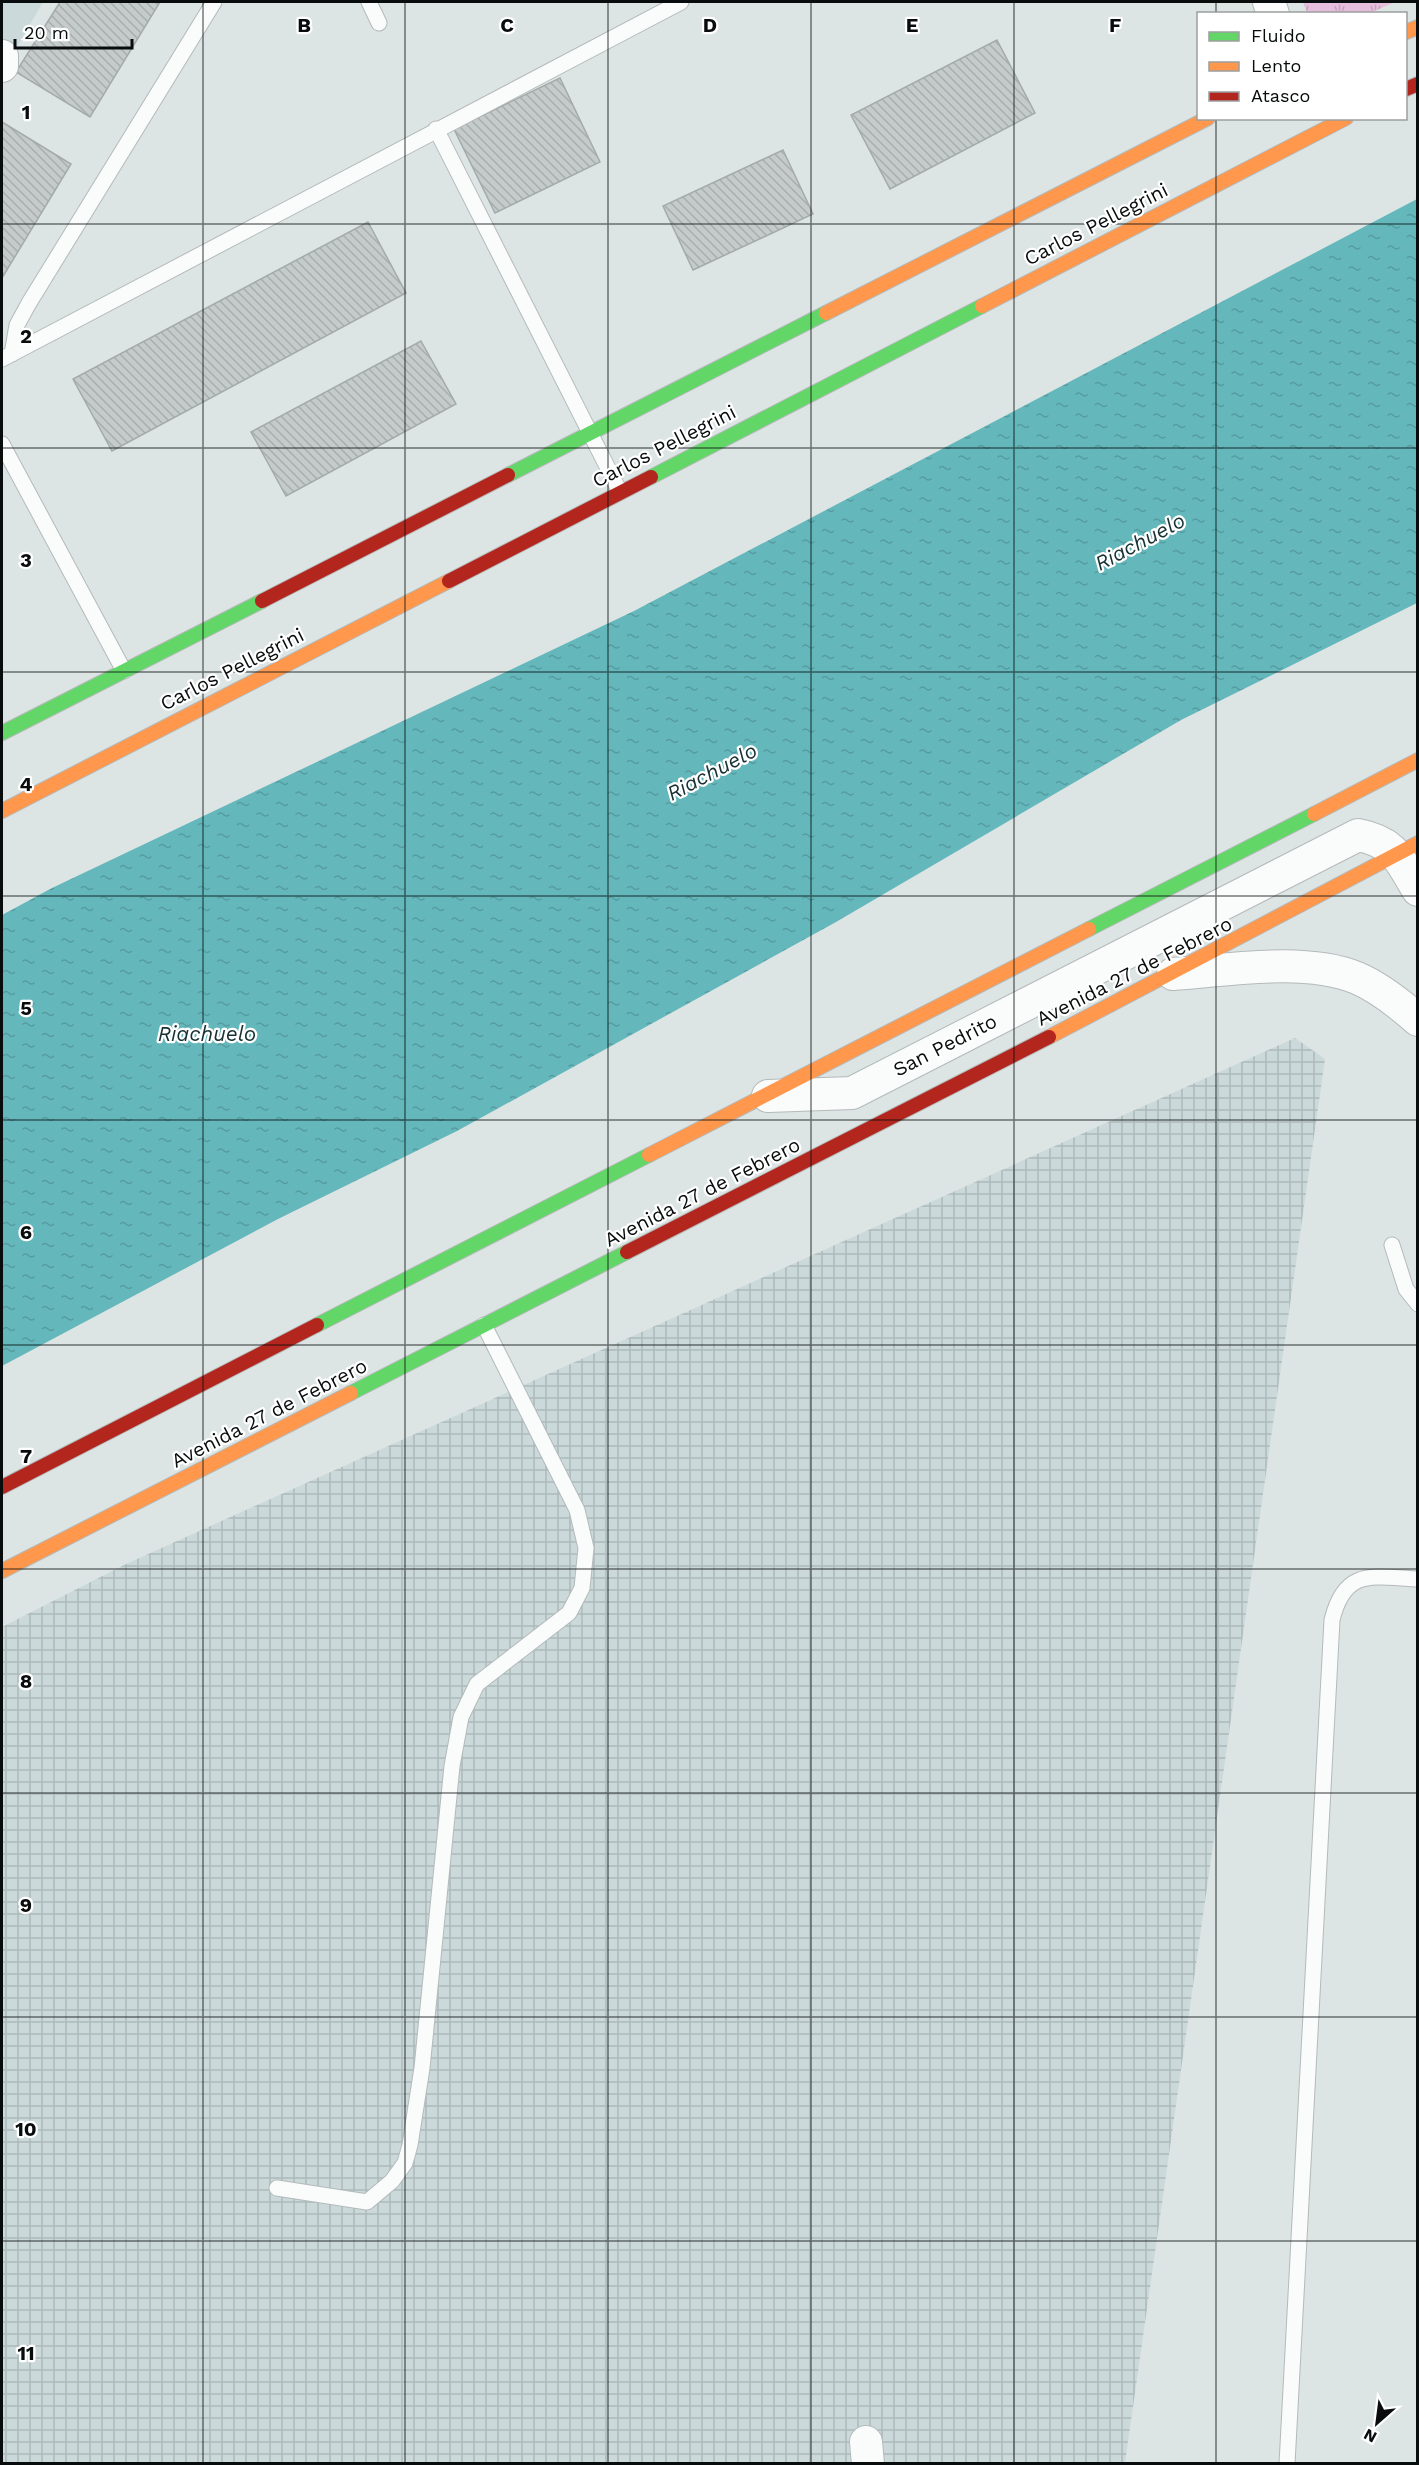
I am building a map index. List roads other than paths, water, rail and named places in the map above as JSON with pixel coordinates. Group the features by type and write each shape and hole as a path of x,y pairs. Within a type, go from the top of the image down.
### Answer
{"main road":[{"path":"2,733 590,431 1204,120"},
{"name":"Carlos Pellegrini","path":"2,811 1327,123"},
{"path":"2,1487 768,1096 1418,760"},
{"name":"Avenida 27 de Febrero","path":"2,1571 1173,974 1407,848"}],"street":[{"path":"2,56 2,66"},
{"name":"San Pedrito","path":"768,1096 852,1093 1358,835 1407,848 1418,890"},
{"path":"1173,974 1247,968 1314,968 1357,978 1402,1006 1418,1020"}],"lane":[{"path":"7,356 17,325 29,303 214,2"},
{"path":"369,2 379,23"},
{"path":"7,356 681,2"},
{"path":"436,129 619,490"},
{"path":"2,444 124,671"},
{"path":"1392,1245 1406,1288 1418,1304"},
{"path":"276,2188 367,2202 392,2181 405,2163 422,2068 442,1849 461,1717 477,1683 569,1612 582,1588 586,1548 577,1510 484,1325"},
{"path":"1287,2463 1332,1620 1336,1605 1347,1588 1362,1577 1418,1579"}],"water":[{"name":"Riachuelo","path":"1417,199 1417,603 1181,720 836,922 457,1131 278,1219 2,1366 2,915 52,888 634,611"}]}
